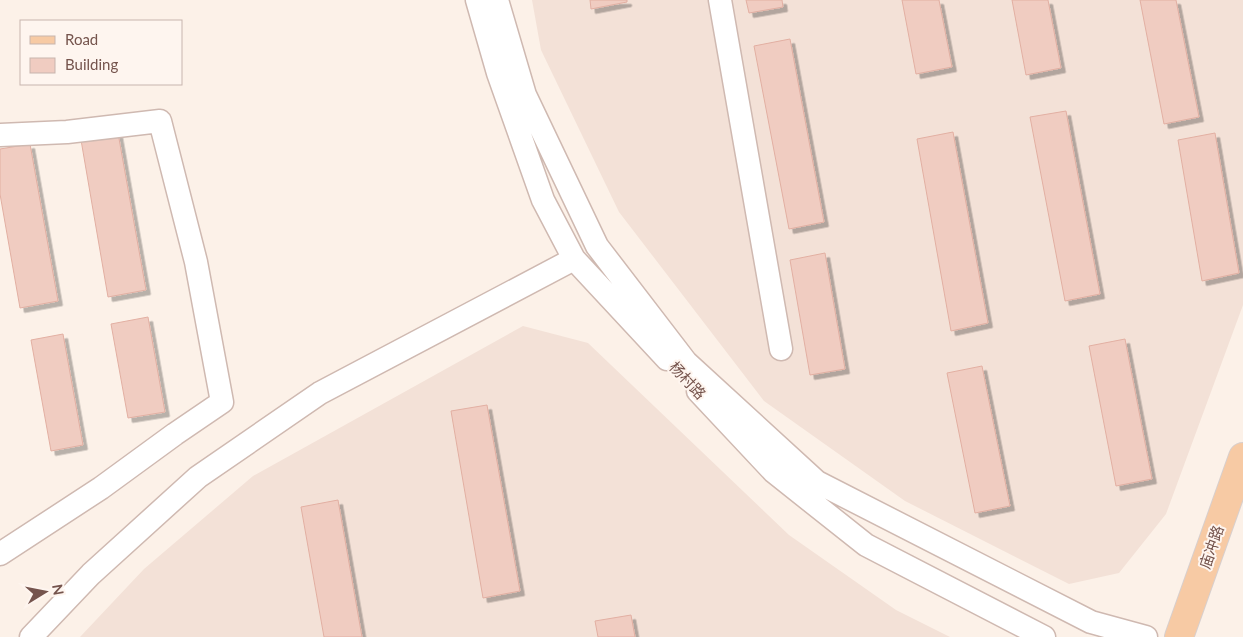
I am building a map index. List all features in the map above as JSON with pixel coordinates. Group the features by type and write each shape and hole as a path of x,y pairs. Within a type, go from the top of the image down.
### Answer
{"main road":[{"name":"庙冲路","path":"1179,637 1243,457"}],"street":[{"name":"杨村路","path":"477,0 498,73 543,200 574,258 774,472 866,545 1044,637"},
{"path":"497,0 525,95 598,246 686,362 817,482 1091,622 1146,637"},
{"path":"720,0 781,350"},
{"path":"0,135 68,132 160,121 196,262 222,402 101,488 0,554"},
{"path":"31,637 92,574 198,476 320,393 574,258"}],"shaded area":[{"path":"532,0 1243,0 1243,305 1166,514 1119,573 1069,584 905,501 764,401 619,212 541,50"},
{"path":"523,326 588,343 789,535 896,610 950,637 80,637 144,569 253,476"}],"building":[{"path":"590,0 627,0 627,2 591,9"},
{"path":"746,0 782,0 783,7 749,13"},
{"path":"902,0 939,0 952,67 916,74"},
{"path":"1012,0 1048,0 1061,68 1026,75"},
{"path":"1140,0 1176,0 1199,117 1164,124"},
{"path":"790,39 824,222 789,229 754,46"},
{"path":"1066,111 1100,294 1065,301 1030,117"},
{"path":"953,132 988,323 951,331 917,139"},
{"path":"118,133 146,290 108,297 81,140"},
{"path":"1215,133 1239,273 1202,281 1178,140"},
{"path":"30,144 58,301 20,308 0,194 0,149"},
{"path":"825,253 845,369 810,375 790,260"},
{"path":"148,317 165,412 128,418 111,324"},
{"path":"63,334 83,445 51,451 31,340"},
{"path":"1125,339 1152,479 1116,486 1089,346"},
{"path":"982,366 1010,506 975,513 947,373"},
{"path":"487,405 520,591 483,598 451,411"},
{"path":"338,500 362,637 324,637 301,507"},
{"path":"631,615 635,637 598,637 595,621"}]}
